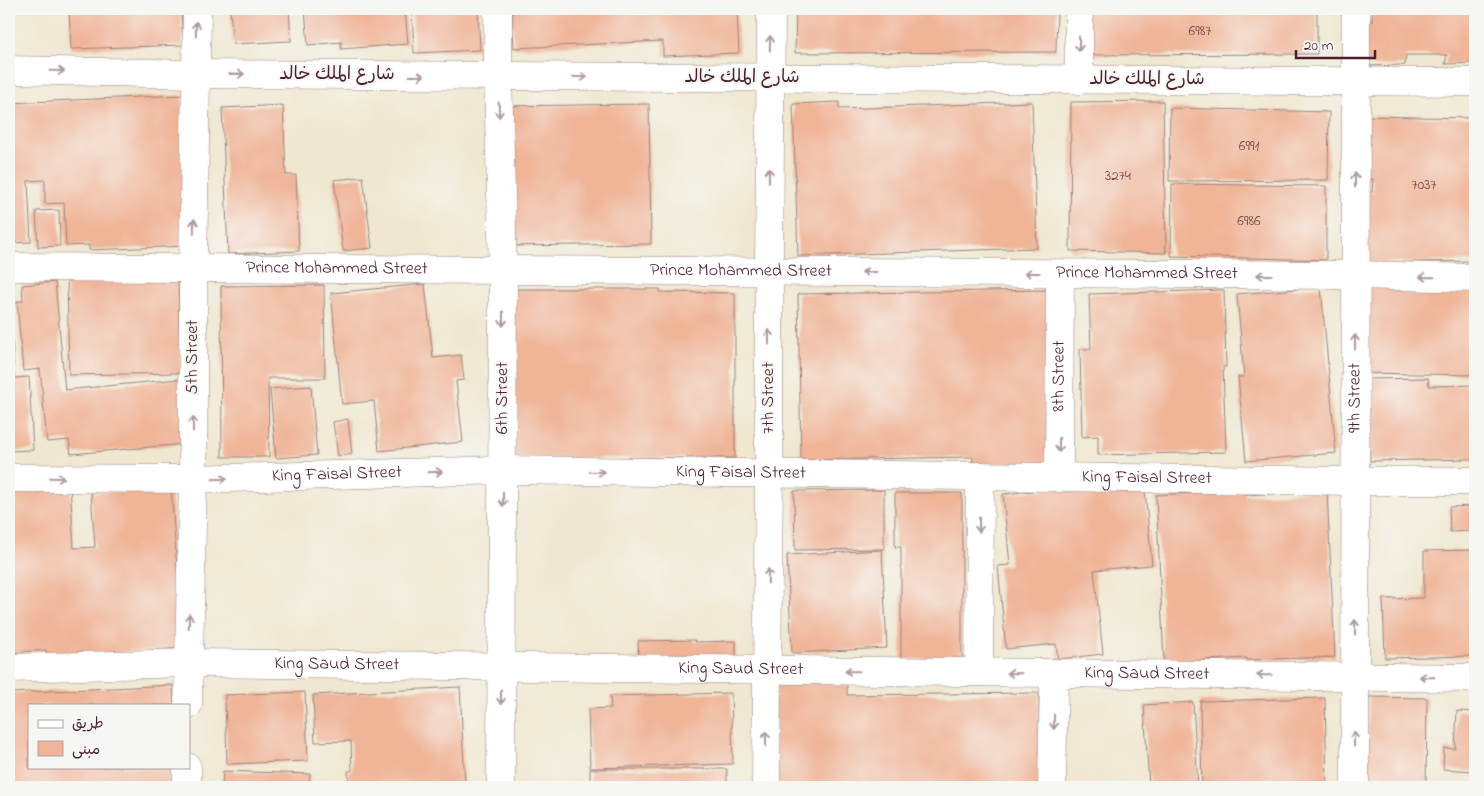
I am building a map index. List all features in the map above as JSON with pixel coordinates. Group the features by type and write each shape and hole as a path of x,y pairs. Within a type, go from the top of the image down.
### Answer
{"street":[{"name":"5th Street","path":"188,704 193,479 196,9"},
{"name":"6th Street","path":"498,9 503,271 501,787"},
{"name":"7th Street","path":"766,787 771,9"},
{"path":"1079,9 1079,80"},
{"name":"9th Street","path":"1354,787 1356,9"},
{"name":"شارع الملك خالد","path":"9,70 196,74 1475,82"},
{"name":"Prince Mohammed Street","path":"9,267 1355,275 1475,278"},
{"name":"8th Street","path":"1059,478 1060,274"},
{"name":"King Faisal Street","path":"9,478 193,479 503,470 1059,478 1475,481"},
{"path":"979,672 980,476"},
{"name":"King Saud Street","path":"9,668 188,663 1475,678"},
{"path":"1052,787 1054,673"},
{"path":"186,787 187,768"}],"building":[{"path":"69,9 181,9 183,45 71,49"},
{"path":"230,9 289,9 291,41 233,44"},
{"path":"305,9 405,9 408,44 341,49 341,42 308,45"},
{"path":"412,9 478,9 480,50 414,53"},
{"path":"512,9 737,9 739,53 663,56 663,41 514,48"},
{"path":"796,9 1057,9 1056,52 795,53"},
{"path":"1083,9 1317,9 1317,54 1082,55"},
{"path":"1373,9 1475,9 1475,63 1445,64 1447,55 1406,55 1405,65 1364,66 1366,20 1372,22"},
{"path":"182,95 189,246 89,250 89,245 66,246 64,203 45,204 45,180 28,181 31,242 9,243 9,103"},
{"path":"1163,101 1166,253 1070,251 1071,102"},
{"path":"839,102 839,109 1032,102 1037,248 798,256 793,104"},
{"path":"649,104 651,244 507,246 504,106"},
{"path":"283,105 286,175 296,175 299,251 228,254 222,108"},
{"path":"1170,108 1329,112 1328,180 1169,181"},
{"path":"1361,116 1475,118 1475,261 1360,263 1360,192 1372,192 1373,179 1360,178"},
{"path":"363,177 372,248 343,251 334,180"},
{"path":"1172,184 1326,186 1326,260 1171,256"},
{"path":"59,210 60,246 38,247 36,211"},
{"path":"1363,275 1475,277 1475,375 1361,373"},
{"path":"67,276 178,277 180,373 69,375"},
{"path":"55,282 65,390 179,379 185,444 71,454 69,440 47,442 40,369 23,371 17,301 23,301 22,285"},
{"path":"425,284 433,358 461,355 464,380 456,381 463,442 379,451 374,401 342,404 331,293"},
{"path":"324,285 325,378 268,378 269,457 222,457 221,286"},
{"path":"1321,287 1336,453 1246,461 1238,377 1244,377 1237,294"},
{"path":"512,289 660,289 660,292 735,293 735,458 512,458"},
{"path":"1048,290 1051,463 972,464 973,457 801,460 798,294"},
{"path":"1224,290 1226,367 1223,367 1226,452 1098,455 1098,436 1082,437 1080,349 1091,349 1089,294"},
{"path":"9,297 14,378 29,377 33,450 9,451"},
{"path":"1428,378 1429,386 1475,385 1475,459 1370,461 1368,379"},
{"path":"311,386 317,455 276,458 270,389"},
{"path":"348,419 352,454 338,456 333,422"},
{"path":"1144,480 1152,565 1094,570 1103,654 1058,659 1056,644 1006,649 998,566 1010,565 1003,494"},
{"path":"70,484 74,548 95,547 91,493 171,488 183,648 47,658 46,650 9,653 9,489"},
{"path":"884,490 884,549 795,550 794,491"},
{"path":"1245,490 1245,495 1327,491 1335,657 1247,660 1247,658 1164,662 1156,495"},
{"path":"895,493 962,493 962,659 901,659 901,547 895,547"},
{"path":"1475,506 1474,547 1473,531 1450,532 1449,507"},
{"path":"882,550 887,648 792,653 787,555"},
{"path":"1475,550 1475,656 1385,658 1383,599 1424,598 1424,551"},
{"path":"695,640 695,642 736,641 736,659 639,661 638,641"},
{"path":"769,681 847,681 847,695 1039,693 1040,787 770,787"},
{"path":"173,685 174,704 28,704 28,768 177,768 178,787 9,787 9,693"},
{"path":"460,687 465,787 349,787 348,771 352,771 351,741 315,742 313,695"},
{"path":"305,692 308,761 227,764 225,695"},
{"path":"731,693 733,764 590,768 588,709 611,708 610,696"},
{"path":"1369,697 1427,698 1426,787 1367,787"},
{"path":"1325,698 1327,787 1202,787 1200,701"},
{"path":"1193,702 1198,787 1149,787 1144,705"},
{"path":"1457,711 1475,712 1475,771 1443,769 1444,748 1455,749"},
{"path":"590,769 727,769 727,787 590,787"},
{"path":"223,771 310,774 309,787 222,787"}]}
